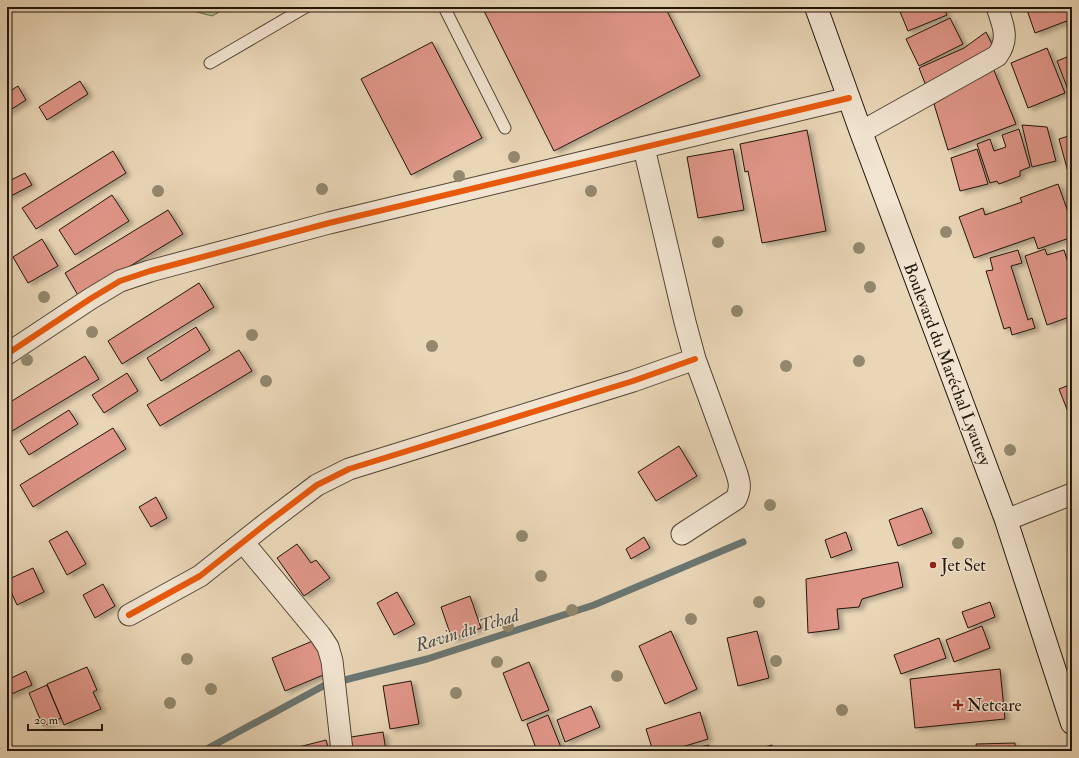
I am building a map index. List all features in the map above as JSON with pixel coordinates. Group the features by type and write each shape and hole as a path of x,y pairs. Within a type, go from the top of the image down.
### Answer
{"main road":[{"name":"Boulevard du Maréchal Lyautey","path":"816,7 861,132 1006,520 1072,723"}],"street":[{"path":"861,132 997,56 1003,49 1005,41 1004,26 997,7"},
{"path":"7,354 120,281 150,271 329,223 849,98"},
{"path":"644,148 695,359 740,485 739,493 736,499 682,534"},
{"path":"129,615 200,576 318,485 349,469 633,381 695,359"},
{"path":"1006,520 1072,494"},
{"path":"243,542 320,635 328,647 332,661 342,751"}],"lane":[{"path":"210,63 306,7"},
{"path":"444,7 505,128"}],"green space":[{"path":"178,7 228,7 212,16"}],"building":[{"path":"482,7 665,7 700,76 554,151"},
{"path":"898,7 943,7 947,15 908,31"},
{"path":"1026,7 1072,7 1072,19 1035,33"},
{"path":"950,18 963,44 919,66 906,39"},
{"path":"986,32 994,48 928,91 919,68 964,48"},
{"path":"432,42 482,138 411,175 361,79"},
{"path":"1047,48 1065,93 1028,108 1011,63"},
{"path":"1072,55 1072,100 1057,61"},
{"path":"993,68 1016,124 948,150 934,104"},
{"path":"80,81 88,94 47,120 39,107"},
{"path":"18,86 26,100 7,112 7,93"},
{"path":"1022,125 1047,127 1056,161 1032,167"},
{"path":"1019,129 1030,167 1020,171 1020,176 999,184 997,181 990,183 977,144 990,139 994,151 1006,147 1002,135"},
{"path":"807,130 826,231 762,243 748,171 745,172 740,144"},
{"path":"1072,135 1072,171 1068,172 1059,139"},
{"path":"733,149 744,210 698,218 687,157"},
{"path":"977,149 988,184 960,191 951,158"},
{"path":"113,151 126,173 36,229 22,208"},
{"path":"25,173 32,185 7,198 7,182"},
{"path":"1058,184 1072,223 1072,237 1038,249 1034,237 974,258 959,217 983,208 985,215 1022,202 1020,198"},
{"path":"112,195 129,221 75,255 59,230"},
{"path":"168,210 183,234 79,297 65,273"},
{"path":"42,239 58,266 28,283 13,257"},
{"path":"1045,249 1047,255 1064,250 1072,275 1072,316 1047,325 1025,256"},
{"path":"1018,250 1022,263 1011,266 1028,320 1032,318 1035,328 1012,335 1010,327 1004,329 986,271 993,270 990,258"},
{"path":"199,283 214,307 122,364 108,341"},
{"path":"196,327 210,350 161,381 147,358"},
{"path":"239,350 252,371 160,426 147,405"},
{"path":"85,356 99,379 7,434 7,404"},
{"path":"127,373 138,391 104,413 92,395"},
{"path":"1072,384 1072,422 1059,389"},
{"path":"69,410 78,424 29,455 20,441"},
{"path":"113,428 126,449 33,507 20,485"},
{"path":"679,446 697,476 656,501 638,472"},
{"path":"156,497 167,518 151,527 139,507"},
{"path":"922,508 932,533 898,546 889,520"},
{"path":"67,531 86,564 67,575 49,541"},
{"path":"846,532 852,550 831,558 825,540"},
{"path":"644,537 650,548 631,559 626,549"},
{"path":"297,544 311,563 316,560 330,578 304,596 277,558"},
{"path":"898,562 903,587 862,599 859,607 837,609 839,629 808,633 806,579"},
{"path":"33,568 44,592 17,605 7,580"},
{"path":"103,584 115,606 95,618 83,595"},
{"path":"397,592 415,624 394,635 377,603"},
{"path":"470,596 481,628 452,639 441,607"},
{"path":"990,602 995,617 968,628 962,612"},
{"path":"982,626 990,648 954,662 946,640"},
{"path":"671,631 697,689 665,704 639,646"},
{"path":"757,631 769,678 738,686 727,638"},
{"path":"939,638 946,658 901,674 894,655"},
{"path":"315,640 328,673 285,691 272,658"},
{"path":"529,662 549,710 522,721 503,673"},
{"path":"87,667 97,690 93,692 101,709 64,725 47,684"},
{"name":"Netcare","path":"1000,669 1005,719 915,728 910,679"},
{"path":"26,671 32,685 7,696 7,680"},
{"path":"411,681 419,724 390,729 383,686"},
{"path":"47,685 61,718 43,726 29,693"},
{"path":"591,706 600,727 565,742 557,720"},
{"path":"700,712 708,739 669,751 653,751 646,729"},
{"path":"548,715 562,750 537,751 527,724"},
{"path":"383,732 386,751 353,751 351,737"},
{"path":"326,740 329,751 287,751 287,750"},
{"path":"1015,743 1015,751 977,751 976,744"},
{"path":"709,745 710,751 685,751 685,750"},
{"path":"772,745 773,751 749,751"},
{"path":"838,747 838,751 819,751 819,748"}],"waterway":[{"name":"Ravin du Tchad","path":"203,751 325,685 427,659 594,605 743,542"}],"cycle path":[{"path":"7,354 120,281 150,271 329,223 849,98"},
{"path":"129,615 200,576 317,485 349,469 633,381 695,359"}],"place":[{"name":"Jet Set","path":"933,565"},
{"name":"Netcare","path":"958,705"}]}
